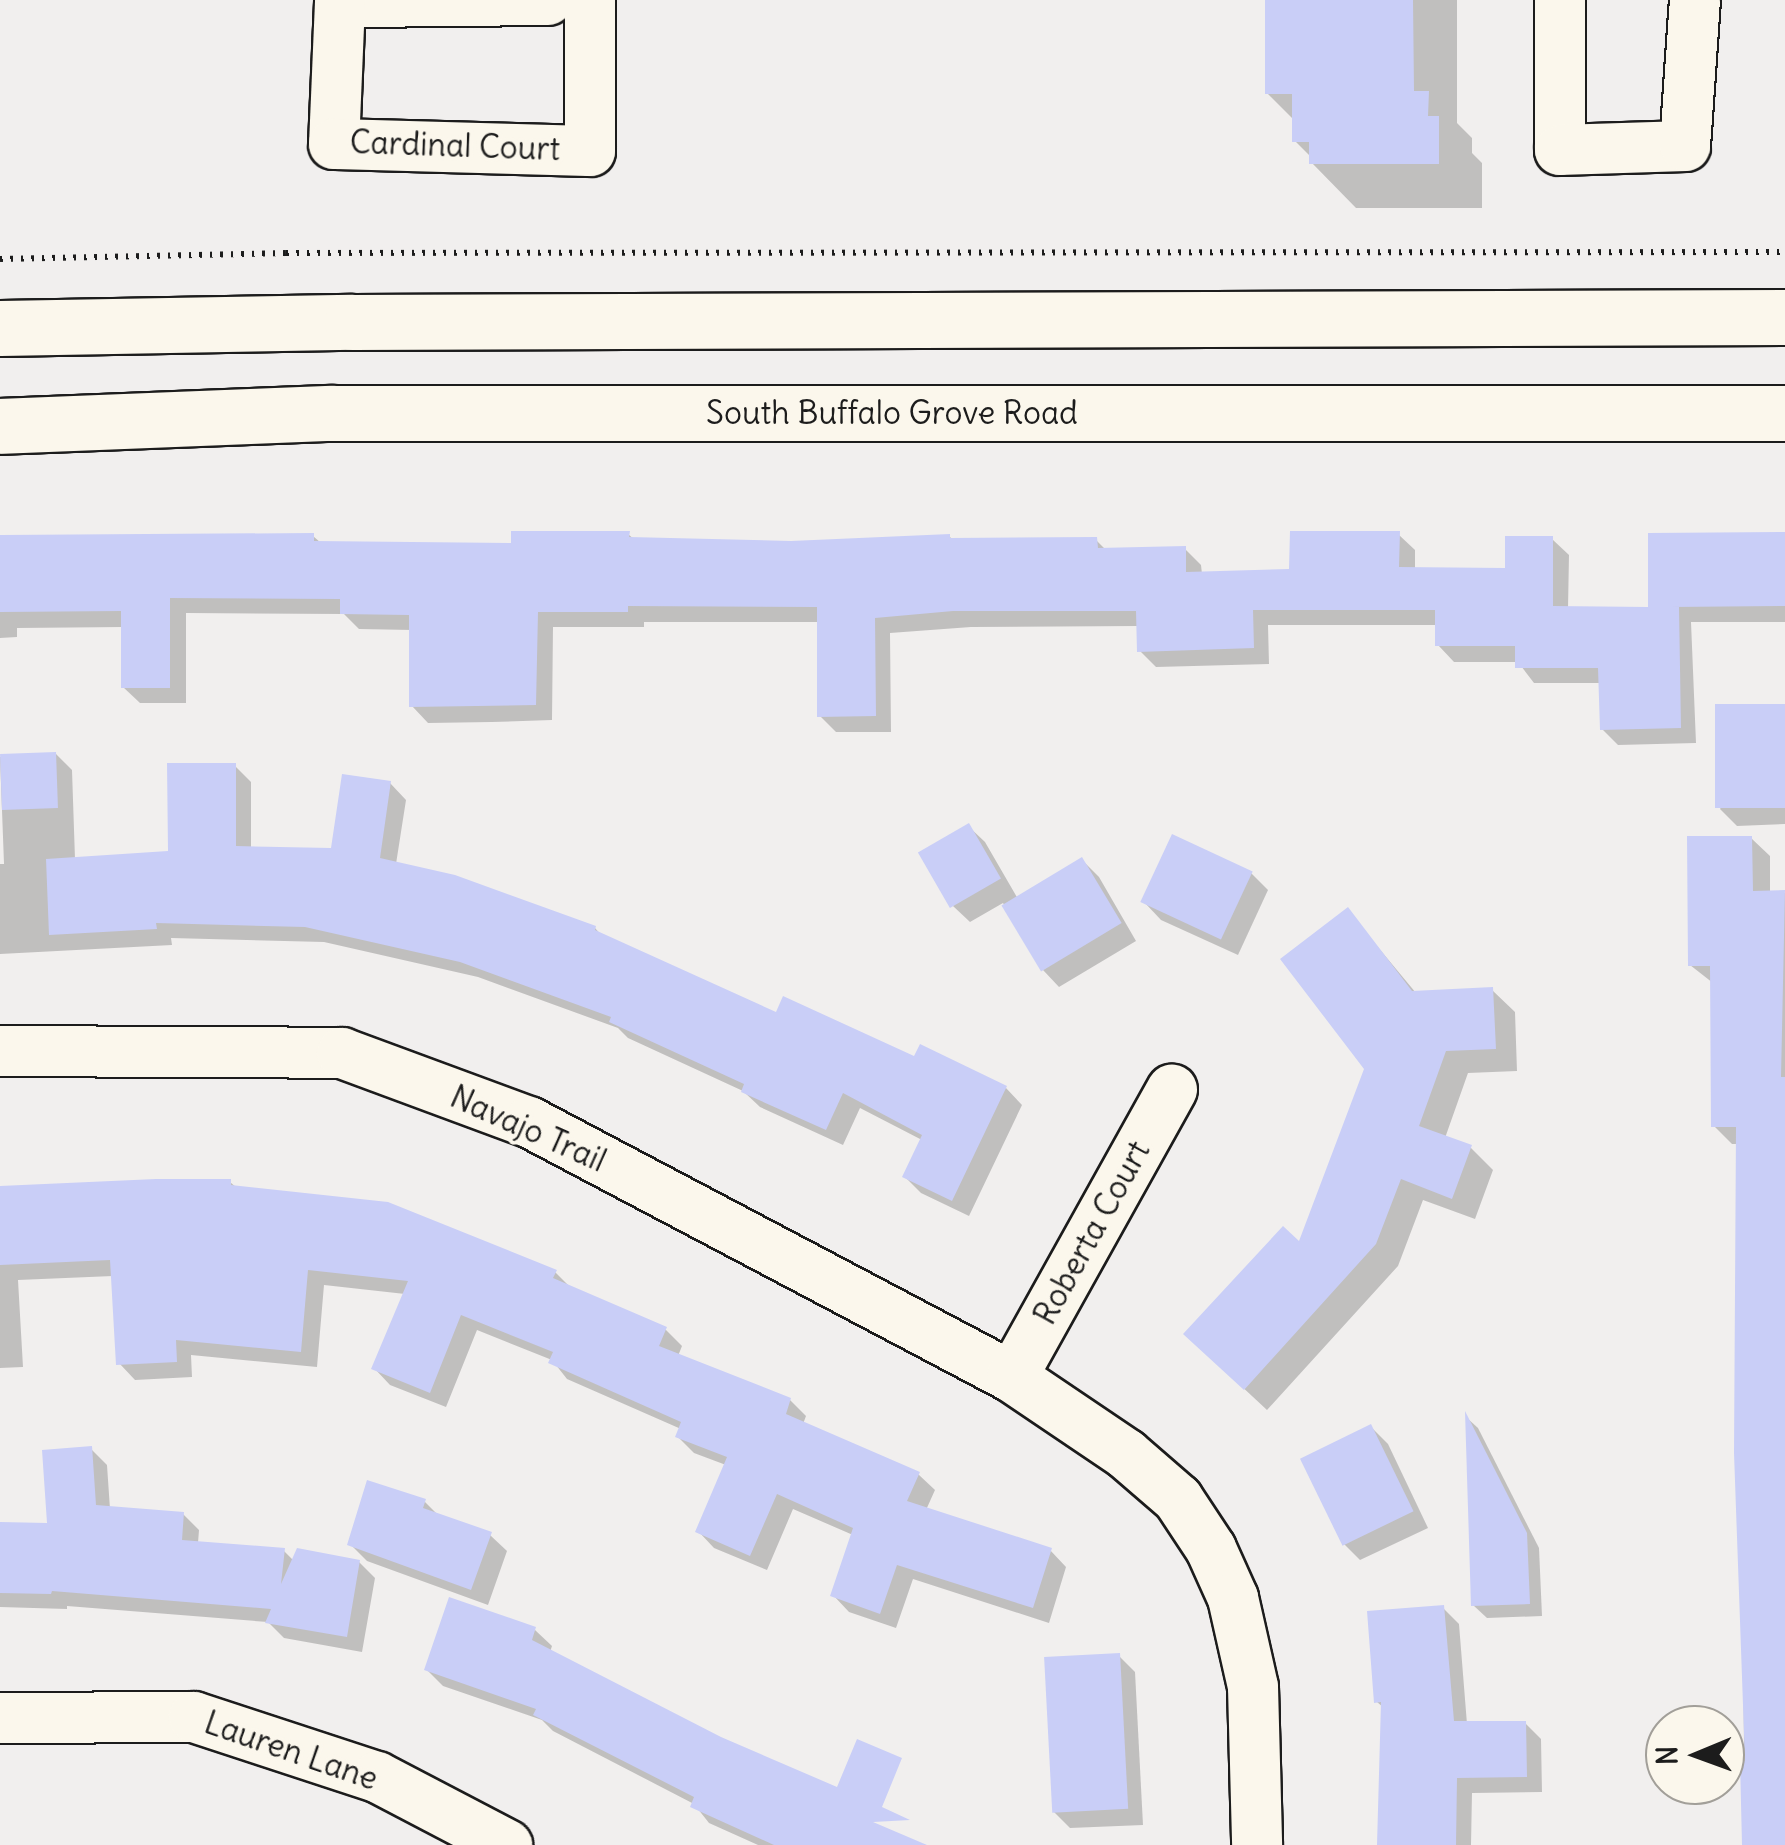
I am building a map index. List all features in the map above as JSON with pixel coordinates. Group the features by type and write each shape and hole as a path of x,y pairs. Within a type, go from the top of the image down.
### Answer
{"main road":[{"path":"0,328 391,322 1785,317"},
{"name":"South Buffalo Grove Road","path":"0,426 330,414 1785,413"}],"street":[{"name":"Cardinal Court","path":"548,0 340,2 334,144 590,152 590,0"},
{"path":"1560,0 1560,150 1686,146 1696,0"},
{"name":"Navajo Trail","path":"0,1050 342,1053 529,1122 1012,1377 1126,1454 1178,1499 1211,1549 1233,1598 1253,1687 1256,1845"},
{"name":"Roberta Court","path":"1012,1377 1172,1090"},
{"name":"Lauren Lane","path":"0,1718 194,1717 378,1777 507,1845"}],"path":[{"path":"0,259 286,253 1785,252"}],"building":[{"path":"1265,0 1413,0 1414,91 1429,91 1428,116 1439,116 1439,164 1309,164 1309,142 1292,142 1292,94 1265,94"},
{"path":"511,531 630,531 629,537 791,541 950,534 950,538 1097,537 1098,548 1186,546 1186,572 1289,569 1290,531 1400,531 1399,567 1505,568 1505,536 1553,536 1553,606 1648,607 1648,533 1785,532 1785,606 1670,607 1679,607 1681,728 1600,730 1598,668 1515,668 1515,646 1435,646 1435,610 1253,610 1254,648 1137,652 1136,611 953,611 875,618 876,716 817,717 817,607 628,606 628,612 538,612 536,705 409,707 409,615 340,614 340,599 170,598 170,688 121,688 121,611 0,612 0,535 314,533 314,541 511,543"},
{"path":"1715,704 1785,704 1785,808 1715,808"},
{"path":"56,752 58,808 2,810 0,754"},
{"path":"167,763 236,763 236,846 331,848 342,774 391,781 380,858 455,875 596,926 595,930 776,1012 783,996 914,1056 920,1044 1007,1086 952,1201 902,1177 922,1135 843,1093 826,1130 741,1092 744,1084 609,1022 611,1017 460,962 305,927 156,923 157,929 49,935 46,859 168,851"},
{"path":"969,823 1001,878 950,908 918,852"},
{"path":"1172,834 1253,872 1221,940 1140,902"},
{"path":"1687,836 1752,836 1753,891 1785,890 1781,1077 1785,1077 1785,1845 1742,1845 1745,1705 1734,1453 1736,1127 1711,1127 1710,966 1688,966"},
{"path":"1082,857 1122,923 1041,971 1001,905"},
{"path":"1348,907 1412,991 1493,987 1496,1049 1446,1051 1419,1126 1472,1145 1452,1199 1401,1179 1376,1244 1244,1390 1183,1334 1283,1226 1299,1241 1364,1069 1280,959"},
{"path":"231,1179 231,1185 388,1202 557,1270 553,1278 667,1327 659,1346 791,1398 786,1414 920,1472 907,1501 1052,1548 1033,1608 897,1565 880,1614 830,1596 853,1528 777,1494 750,1556 695,1532 727,1457 675,1437 681,1422 548,1363 553,1352 461,1315 430,1393 371,1369 408,1281 308,1270 301,1352 176,1340 177,1362 116,1365 110,1260 0,1265 0,1186"},
{"path":"1465,1411 1527,1533 1530,1604 1471,1606"},
{"path":"1371,1424 1414,1511 1343,1546 1300,1459"},
{"path":"92,1446 96,1505 184,1512 182,1540 285,1548 281,1584 297,1548 360,1560 347,1637 265,1623 271,1609 52,1591 0,1593 0,1522 47,1523 42,1450"},
{"path":"367,1480 426,1499 423,1508 492,1532 471,1590 347,1545"},
{"path":"449,1597 536,1627 532,1640 721,1737 837,1787 857,1739 902,1758 882,1807 910,1820 873,1822 927,1845 774,1845 690,1807 694,1797 533,1715 536,1709 424,1670"},
{"path":"1444,1605 1454,1721 1526,1721 1527,1777 1457,1778 1456,1845 1377,1845 1381,1702 1374,1703 1367,1611"},
{"path":"1120,1653 1128,1809 1052,1813 1044,1657"}]}
